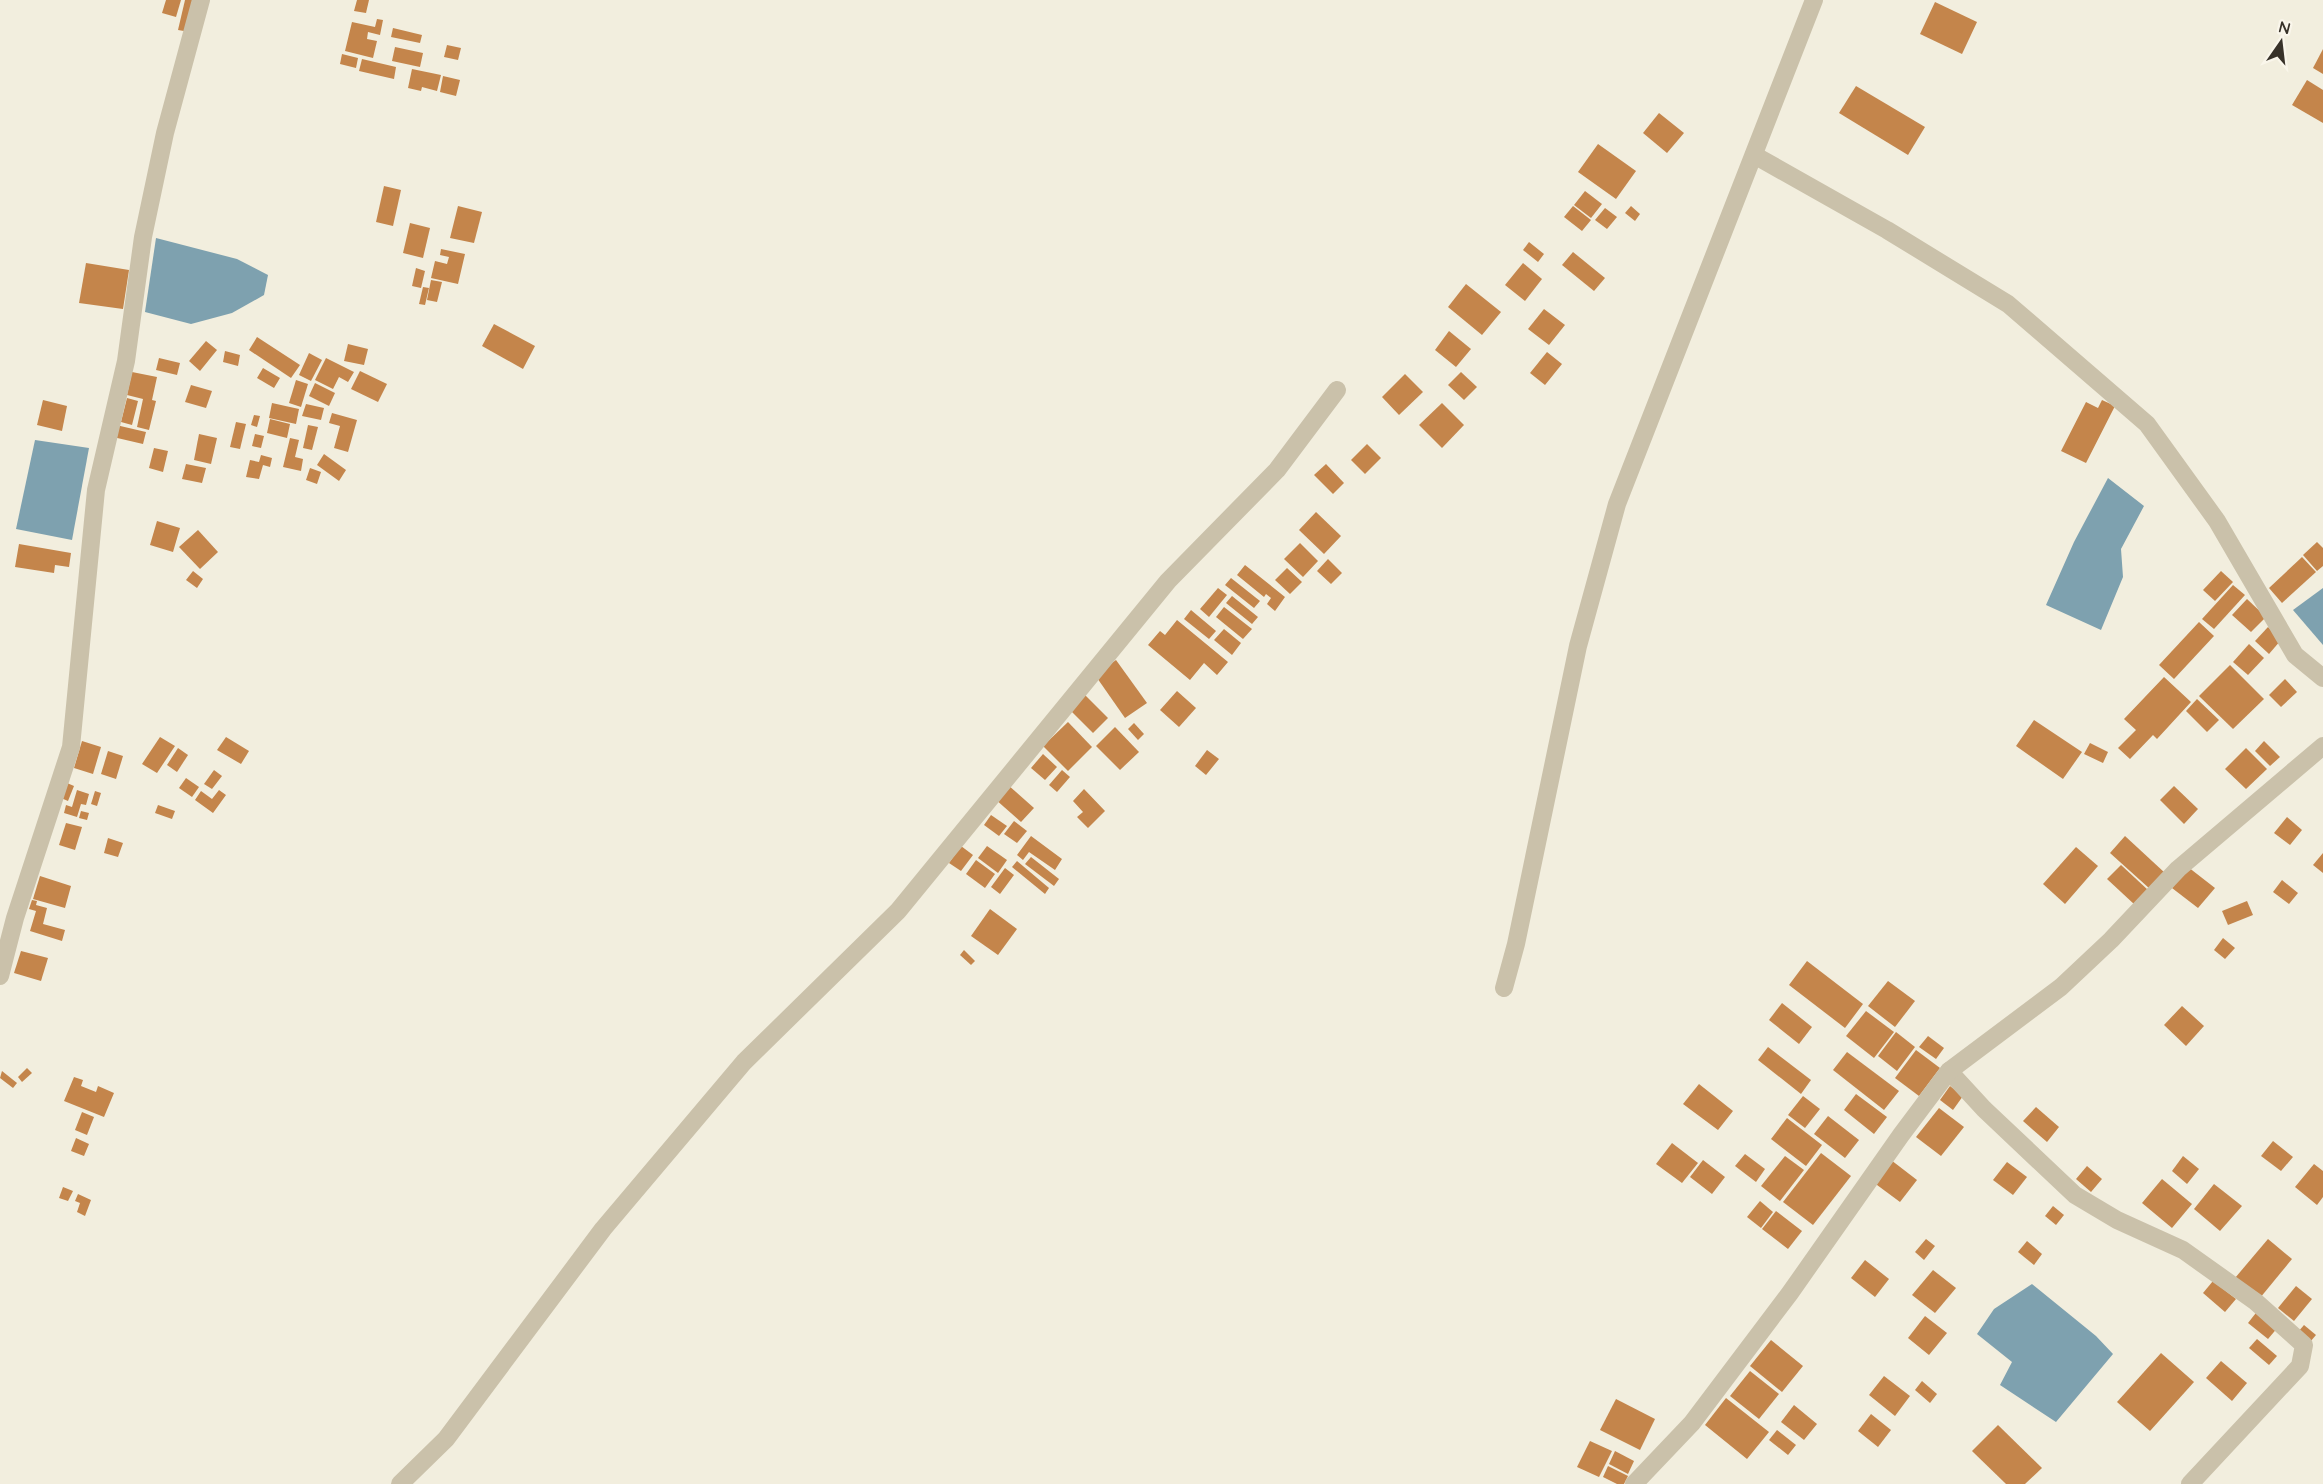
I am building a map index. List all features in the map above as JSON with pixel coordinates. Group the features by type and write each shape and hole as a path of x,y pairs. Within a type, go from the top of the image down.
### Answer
{"street":[{"path":"0,976 15,918 71,747 96,490 126,361 131,310 143,237 165,133 201,0"},
{"path":"1504,988 1516,944 1578,646 1617,504 1814,0"},
{"path":"1754,155 1887,230 2008,304 2146,424 2217,521 2295,655 2323,678"},
{"path":"400,1484 446,1439 603,1229 744,1062 898,911 1168,581 1276,470 1337,390"},
{"path":"1634,1484 1692,1423 1790,1293 1949,1071 2061,987 2111,940 2178,869 2323,746"},
{"path":"1949,1071 1984,1109 2074,1195 2117,1220 2183,1250 2256,1302 2304,1345 2300,1366 2190,1484"}],"water":[{"path":"156,238 237,259 268,275 264,295 232,313 191,324 145,312"},
{"path":"35,440 89,448 72,540 16,529"},
{"path":"2108,478 2144,506 2121,549 2123,577 2101,630 2046,605 2074,542"},
{"path":"2323,588 2323,645 2293,610"},
{"path":"2032,1284 2096,1336 2113,1354 2056,1422 2000,1385 2012,1362 1977,1334 1994,1309"}],"building":[{"path":"166,0 181,0 176,17 162,13"},
{"path":"185,0 198,0 190,32 178,30"},
{"path":"357,0 369,0 366,13 354,11"},
{"path":"1935,2 1977,22 1962,54 1920,34"},
{"path":"377,19 383,20 380,35 368,32 367,39 377,41 373,58 345,51 352,22 375,27"},
{"path":"393,28 422,35 420,43 391,37"},
{"path":"447,45 461,48 458,60 444,57"},
{"path":"395,47 423,53 420,67 392,61"},
{"path":"2323,49 2323,74 2313,68"},
{"path":"342,54 358,58 356,68 340,64"},
{"path":"362,59 396,67 394,79 359,71"},
{"path":"412,69 441,75 437,91 422,87 421,91 408,88"},
{"path":"443,76 460,80 456,96 440,92"},
{"path":"2307,80 2323,90 2323,123 2292,105"},
{"path":"1856,86 1925,127 1908,155 1839,113"},
{"path":"1659,113 1684,133 1667,153 1643,133"},
{"path":"1598,144 1636,171 1616,199 1578,172"},
{"path":"384,186 401,190 393,226 376,222"},
{"path":"1585,191 1602,204 1591,218 1574,205"},
{"path":"458,206 482,212 474,243 450,238"},
{"path":"1573,206 1591,220 1582,231 1564,217"},
{"path":"1631,206 1640,214 1635,221 1625,213"},
{"path":"1605,208 1617,217 1607,229 1595,220"},
{"path":"410,223 430,228 423,258 403,253"},
{"path":"1529,242 1544,254 1538,262 1523,250"},
{"path":"441,249 465,254 458,284 431,278 435,261 447,264 449,257 440,255"},
{"path":"1573,252 1605,278 1594,291 1562,265"},
{"path":"86,263 129,270 123,309 79,303"},
{"path":"1523,263 1542,279 1525,301 1505,285"},
{"path":"416,268 425,271 421,288 412,286"},
{"path":"431,280 442,282 437,302 427,300"},
{"path":"1466,284 1501,312 1482,335 1448,307"},
{"path":"423,287 429,288 425,305 419,304"},
{"path":"1544,309 1565,325 1549,345 1528,329"},
{"path":"494,324 535,346 523,369 482,346"},
{"path":"1449,331 1471,349 1456,367 1435,350"},
{"path":"257,337 300,365 291,378 249,350"},
{"path":"206,341 217,350 200,371 189,361"},
{"path":"348,344 368,349 364,365 344,361"},
{"path":"225,351 240,355 238,366 223,362"},
{"path":"1547,352 1562,364 1545,385 1530,373"},
{"path":"309,353 322,360 311,381 299,375"},
{"path":"159,358 180,363 177,375 156,370"},
{"path":"326,358 354,372 348,382 339,377 333,389 315,380"},
{"path":"263,368 280,378 274,388 257,378"},
{"path":"360,371 387,384 378,402 351,389"},
{"path":"132,372 157,377 152,400 156,401 149,430 137,427 143,399 127,395"},
{"path":"1461,372 1477,387 1464,400 1448,385"},
{"path":"1405,374 1423,392 1399,415 1382,397"},
{"path":"296,380 308,384 301,407 289,403"},
{"path":"315,383 335,393 329,406 309,396"},
{"path":"191,385 212,391 206,408 185,402"},
{"path":"127,398 138,401 132,425 121,422"},
{"path":"43,400 67,406 62,431 37,425"},
{"path":"2102,400 2115,406 2086,463 2061,451 2086,402 2098,408"},
{"path":"272,403 299,409 296,424 269,418"},
{"path":"1442,403 1464,425 1442,448 1419,425"},
{"path":"306,404 324,408 321,420 302,416"},
{"path":"332,413 357,420 348,452 334,448 340,426 329,423"},
{"path":"254,415 260,416 257,427 251,425"},
{"path":"270,419 290,424 287,438 267,433"},
{"path":"236,422 246,424 240,449 230,447"},
{"path":"116,425 146,432 143,444 113,437"},
{"path":"308,425 318,427 312,450 303,448"},
{"path":"199,434 217,438 211,464 194,460"},
{"path":"255,434 264,436 261,448 252,446"},
{"path":"290,438 299,440 295,457 303,459 301,471 283,467"},
{"path":"1367,444 1381,458 1365,474 1351,460"},
{"path":"154,448 168,451 163,472 149,468"},
{"path":"324,454 346,470 339,481 317,465"},
{"path":"261,455 272,458 270,467 263,465 259,479 246,477 250,460 259,462"},
{"path":"186,464 206,468 202,483 182,479"},
{"path":"1326,464 1344,483 1333,494 1314,475"},
{"path":"310,468 321,472 317,484 306,480"},
{"path":"1316,512 1341,536 1324,554 1299,530"},
{"path":"157,521 180,528 173,552 150,545"},
{"path":"198,530 218,552 200,569 179,547"},
{"path":"2317,542 2323,548 2323,566 2317,571 2303,555"},
{"path":"1300,543 1318,561 1303,577 1284,559"},
{"path":"19,544 71,553 69,567 55,565 54,573 15,567"},
{"path":"2302,557 2316,572 2282,603 2269,588"},
{"path":"1328,559 1342,573 1331,584 1317,571"},
{"path":"1245,565 1285,597 1275,611 1267,604 1271,598 1266,594 1264,597 1237,575"},
{"path":"1287,568 1302,582 1290,594 1275,580"},
{"path":"193,571 203,579 197,588 186,580"},
{"path":"2221,571 2233,582 2215,601 2203,590"},
{"path":"1231,578 1260,601 1254,608 1225,585"},
{"path":"2233,585 2245,595 2214,629 2202,619"},
{"path":"1218,588 1227,595 1209,617 1200,609"},
{"path":"1232,596 1258,617 1252,624 1226,603"},
{"path":"2247,599 2266,617 2251,632 2232,615"},
{"path":"1224,607 1252,629 1243,639 1216,617"},
{"path":"1191,610 1216,631 1209,639 1184,619"},
{"path":"1177,620 1228,662 1217,675 1204,663 1190,680 1148,645 1160,631 1165,635"},
{"path":"2199,622 2214,636 2174,679 2159,665"},
{"path":"2268,627 2281,640 2269,654 2255,641"},
{"path":"1224,629 1241,643 1232,655 1214,640"},
{"path":"2249,644 2264,658 2248,675 2233,662"},
{"path":"1116,660 1147,703 1125,718 1095,675"},
{"path":"2230,665 2264,699 2233,729 2199,696"},
{"path":"2164,677 2191,702 2157,739 2153,735 2130,759 2118,748 2136,730 2124,719"},
{"path":"2285,679 2297,692 2281,707 2269,695"},
{"path":"1177,691 1196,708 1179,727 1160,710"},
{"path":"1084,694 1108,718 1093,733 1069,709"},
{"path":"2197,699 2219,720 2207,732 2186,711"},
{"path":"2034,720 2082,752 2063,779 2016,746"},
{"path":"1068,722 1092,747 1068,771 1043,746"},
{"path":"1134,723 1144,734 1138,740 1128,729"},
{"path":"1115,727 1139,752 1120,770 1096,746"},
{"path":"160,737 175,746 157,773 142,764"},
{"path":"226,737 249,751 241,764 217,750"},
{"path":"82,741 101,747 93,774 74,768"},
{"path":"2264,741 2280,757 2270,766 2255,751"},
{"path":"2090,743 2108,752 2103,763 2084,754"},
{"path":"178,748 188,755 177,772 167,765"},
{"path":"2246,748 2267,769 2246,789 2225,769"},
{"path":"1207,750 1219,759 1206,775 1195,766"},
{"path":"108,751 123,756 116,779 101,774"},
{"path":"1043,754 1057,767 1045,780 1031,768"},
{"path":"214,770 222,776 212,789 204,784"},
{"path":"1062,770 1070,777 1057,792 1049,785"},
{"path":"186,778 199,787 192,797 179,788"},
{"path":"67,783 74,786 68,801 61,798"},
{"path":"1008,785 1034,808 1021,822 995,799"},
{"path":"2174,786 2198,809 2184,824 2160,800"},
{"path":"1084,789 1105,811 1088,828 1077,817 1083,812 1073,801"},
{"path":"77,790 89,794 86,805 81,804 77,817 64,813 66,805 72,807"},
{"path":"219,790 226,795 213,813 195,800 201,791 212,799"},
{"path":"95,791 101,793 97,806 91,804"},
{"path":"158,805 175,811 172,819 155,813"},
{"path":"81,811 89,813 87,820 79,818"},
{"path":"991,815 1007,826 999,836 984,825"},
{"path":"2287,817 2302,830 2290,845 2274,833"},
{"path":"1014,821 1027,831 1017,843 1004,834"},
{"path":"66,823 82,827 75,850 59,845"},
{"path":"1031,836 1062,859 1055,870 1029,852 1023,860 1017,855"},
{"path":"2125,836 2165,873 2150,889 2110,853"},
{"path":"108,838 123,843 118,857 104,853"},
{"path":"961,846 973,855 961,871 949,863"},
{"path":"987,846 1007,860 998,873 978,858"},
{"path":"2076,847 2098,866 2065,904 2043,884"},
{"path":"2323,853 2323,873 2313,865"},
{"path":"1031,857 1059,879 1054,886 1025,864"},
{"path":"976,860 995,874 985,888 966,874"},
{"path":"1017,861 1049,888 1045,894 1012,867"},
{"path":"2121,865 2148,890 2135,905 2107,879"},
{"path":"2188,867 2215,888 2198,908 2172,888"},
{"path":"1005,868 1014,875 1000,894 991,887"},
{"path":"40,876 71,886 65,908 33,899"},
{"path":"2282,880 2298,893 2289,904 2273,892"},
{"path":"32,900 37,901 36,905 47,908 43,924 65,930 62,941 30,931 36,911 29,909"},
{"path":"2247,901 2253,915 2228,925 2222,911"},
{"path":"990,909 1017,929 998,955 971,936"},
{"path":"2223,938 2235,948 2225,959 2214,950"},
{"path":"964,950 975,961 971,965 960,955"},
{"path":"21,951 48,958 41,981 14,973"},
{"path":"1807,961 1863,1004 1845,1028 1789,985"},
{"path":"1888,981 1915,1001 1895,1027 1868,1006"},
{"path":"1782,1003 1812,1027 1799,1044 1769,1020"},
{"path":"2182,1006 2204,1026 2186,1046 2164,1025"},
{"path":"1866,1011 1894,1032 1874,1058 1846,1036"},
{"path":"1896,1032 1915,1047 1897,1071 1878,1056"},
{"path":"1928,1036 1944,1048 1936,1059 1919,1047"},
{"path":"1768,1047 1811,1080 1801,1094 1758,1060"},
{"path":"1916,1050 1940,1068 1919,1096 1895,1078"},
{"path":"1847,1052 1899,1091 1884,1110 1833,1070"},
{"path":"27,1068 32,1073 22,1082 18,1077"},
{"path":"2,1071 17,1083 13,1088 0,1078"},
{"path":"74,1077 83,1080 81,1086 96,1092 98,1086 114,1093 104,1117 64,1101"},
{"path":"1699,1084 1733,1111 1718,1130 1683,1104"},
{"path":"1950,1086 1963,1096 1953,1110 1940,1100"},
{"path":"1856,1094 1887,1117 1874,1134 1844,1110"},
{"path":"1803,1096 1820,1109 1805,1128 1788,1115"},
{"path":"2036,1107 2059,1127 2047,1142 2023,1121"},
{"path":"1939,1108 1964,1127 1941,1156 1916,1137"},
{"path":"82,1112 94,1117 87,1135 75,1130"},
{"path":"1828,1116 1859,1140 1845,1158 1814,1134"},
{"path":"1787,1118 1822,1145 1806,1166 1771,1139"},
{"path":"76,1138 89,1144 84,1156 71,1151"},
{"path":"2273,1141 2293,1157 2281,1171 2261,1156"},
{"path":"1672,1143 1698,1163 1682,1183 1656,1164"},
{"path":"1821,1153 1851,1176 1813,1225 1783,1202"},
{"path":"1745,1154 1765,1169 1756,1182 1735,1166"},
{"path":"1785,1156 1804,1170 1780,1201 1761,1186"},
{"path":"2183,1156 2199,1169 2187,1184 2172,1171"},
{"path":"1703,1160 1725,1177 1712,1194 1690,1177"},
{"path":"1891,1160 1917,1180 1900,1202 1873,1182"},
{"path":"2007,1162 2027,1177 2013,1195 1993,1180"},
{"path":"2314,1164 2323,1171 2323,1197 2317,1205 2295,1187"},
{"path":"2087,1166 2102,1179 2091,1192 2076,1179"},
{"path":"2162,1179 2192,1204 2172,1228 2142,1203"},
{"path":"2214,1184 2242,1206 2220,1231 2194,1209"},
{"path":"63,1187 73,1191 68,1201 59,1198"},
{"path":"78,1194 91,1200 85,1216 77,1212 80,1203 75,1201"},
{"path":"1760,1201 1773,1212 1761,1228 1747,1217"},
{"path":"2053,1206 2064,1215 2056,1225 2045,1216"},
{"path":"1776,1211 1802,1231 1788,1249 1762,1229"},
{"path":"1926,1239 1935,1246 1924,1260 1915,1252"},
{"path":"2268,1239 2292,1259 2260,1298 2235,1278"},
{"path":"2027,1241 2042,1254 2034,1265 2018,1252"},
{"path":"1865,1260 1889,1279 1875,1297 1851,1278"},
{"path":"1933,1270 1956,1288 1935,1313 1912,1295"},
{"path":"2213,1281 2236,1299 2225,1312 2203,1293"},
{"path":"2296,1286 2312,1299 2294,1321 2278,1308"},
{"path":"2259,1309 2279,1326 2268,1339 2248,1323"},
{"path":"1925,1316 1947,1333 1929,1355 1908,1338"},
{"path":"2304,1325 2316,1335 2310,1342 2298,1332"},
{"path":"2257,1339 2277,1356 2269,1365 2249,1348"},
{"path":"1771,1340 1803,1366 1782,1392 1750,1366"},
{"path":"2161,1353 2194,1382 2150,1431 2117,1402"},
{"path":"2221,1361 2247,1383 2232,1401 2206,1378"},
{"path":"1750,1371 1779,1394 1759,1419 1730,1396"},
{"path":"1884,1376 1910,1396 1895,1416 1869,1395"},
{"path":"1922,1381 1937,1394 1930,1403 1915,1390"},
{"path":"1726,1398 1769,1432 1747,1459 1705,1425"},
{"path":"1616,1399 1655,1419 1640,1450 1600,1430"},
{"path":"1794,1405 1817,1424 1804,1440 1781,1422"},
{"path":"1871,1414 1891,1430 1878,1447 1858,1431"},
{"path":"1998,1425 2042,1468 2025,1484 2006,1484 1972,1451"},
{"path":"1777,1430 1796,1445 1788,1455 1769,1440"},
{"path":"1590,1441 1612,1451 1599,1477 1577,1467"},
{"path":"1615,1451 1634,1461 1628,1474 1609,1464"},
{"path":"1608,1466 1628,1476 1624,1484 1617,1484 1603,1477"}]}
